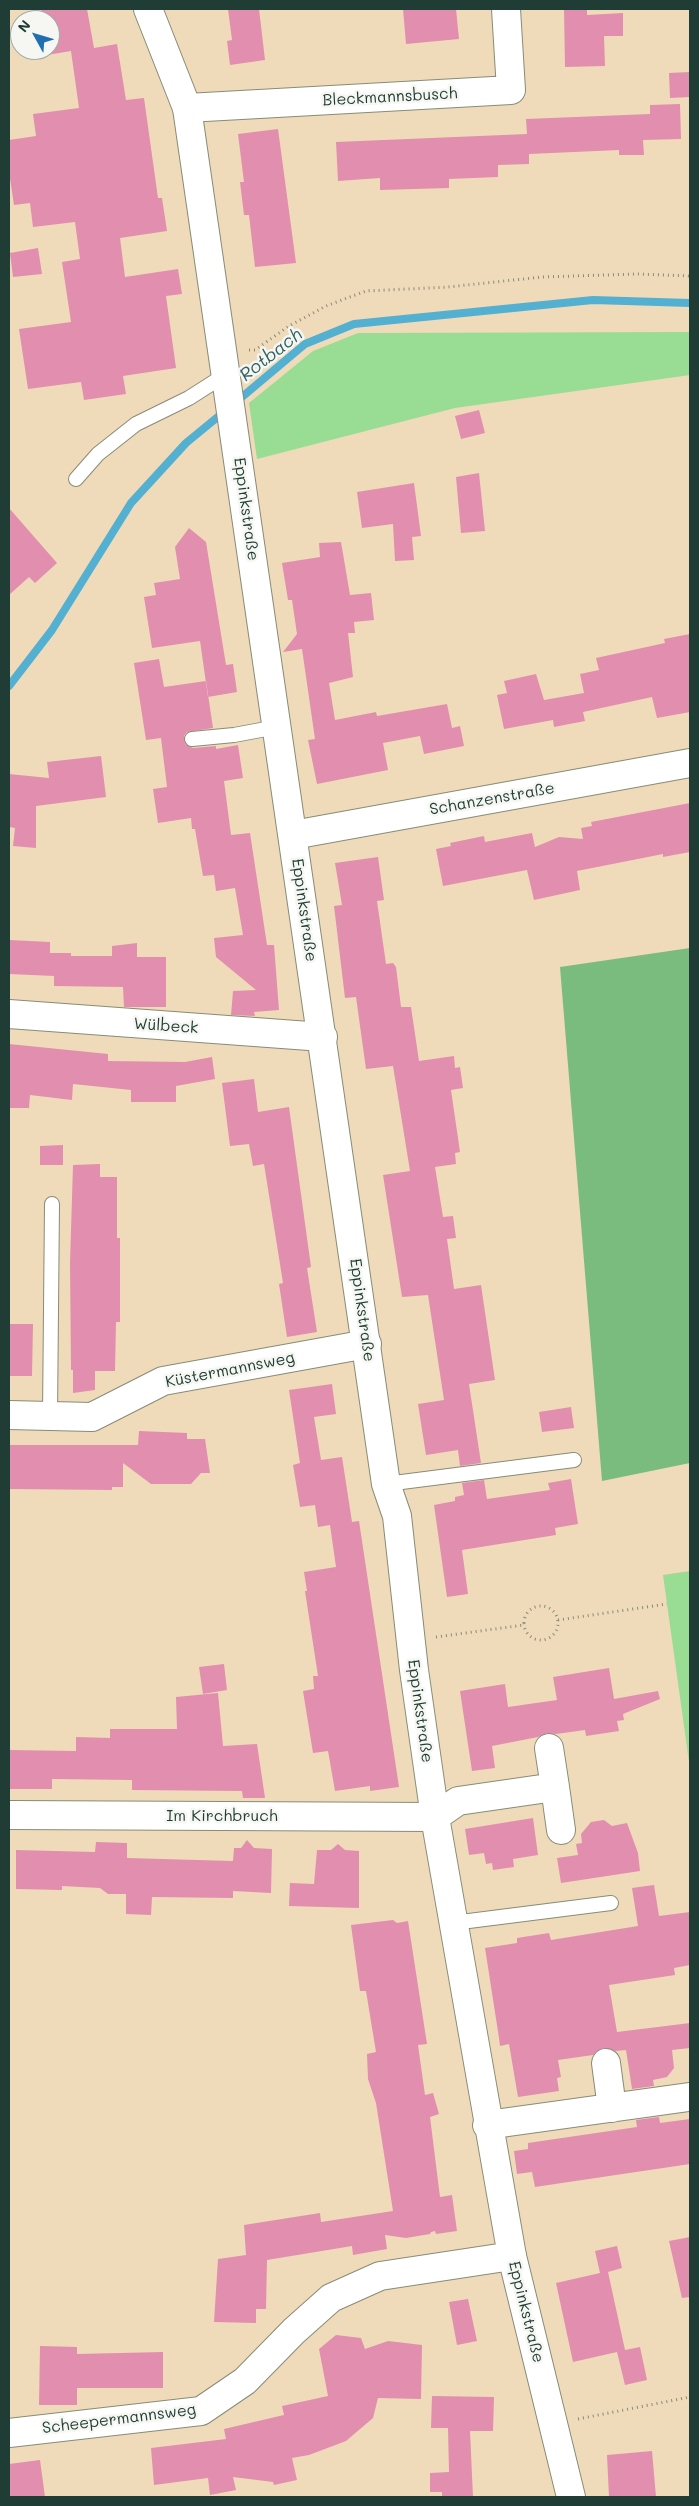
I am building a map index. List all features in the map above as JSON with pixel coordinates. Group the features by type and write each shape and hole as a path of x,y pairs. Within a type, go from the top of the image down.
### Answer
{"street":[{"name":"Eppinkstraße","path":"149,9 187,108 323,1037 386,1484 397,1516 411,1640 435,1817 487,2125 512,2256 571,2497"},
{"name":"Bleckmannsbusch","path":"187,108 511,90 506,9"},
{"name":"Schanzenstraße","path":"293,835 690,763"},
{"name":"Wülbeck","path":"9,1014 323,1037"},
{"name":"Küstermannsweg","path":"9,1415 92,1417 163,1381 367,1344"},
{"path":"549,1748 561,1830"},
{"path":"435,1817 458,1801 556,1787"},
{"name":"Im Kirchbruch","path":"9,1814 435,1817"},
{"path":"606,2063 612,2108"},
{"path":"487,2125 689,2097"},
{"name":"Scheepermannsweg","path":"9,2433 201,2411 245,2382 294,2331 331,2298 380,2276 512,2256"}],"lane":[{"path":"76,479 98,454 136,424 189,398 225,369"},
{"path":"192,739 234,735 277,727"},
{"path":"50,1416 52,1204"},
{"path":"386,1484 574,1460"},
{"path":"453,1923 611,1903"}],"path":[{"path":"225,369 238,349 255,350 289,326 326,306 366,291 448,287 542,277 637,274 690,276"},
{"path":"558,1620 667,1604"},
{"path":"538,1606 553,1610 558,1620 556,1630 546,1640 534,1639 528,1634 524,1625 527,1614 538,1606"},
{"path":"411,1640 524,1625"},
{"path":"553,2423 690,2397"}],"green space":[{"path":"690,332 690,375 455,408 257,459 249,403 313,351 358,333"},
{"path":"690,948 690,1463 602,1481 560,967"},
{"path":"690,1571 690,1769 663,1575"}],"building":[{"path":"87,9 94,48 117,44 126,100 144,98 158,198 162,198 167,231 120,238 125,277 178,269 182,294 166,296 176,368 123,376 126,394 84,400 81,382 28,389 19,329 71,322 62,262 80,259 75,222 33,227 30,203 14,205 9,172 9,140 36,136 33,114 79,108 71,51 60,53 60,10 41,10"},
{"path":"228,9 259,9 265,60 230,65 227,41 232,40"},
{"path":"403,9 456,9 459,39 406,44"},
{"path":"564,9 587,9 587,15 623,13 623,36 604,36 605,66 565,67"},
{"path":"690,72 690,97 670,98 669,73"},
{"path":"680,104 681,139 643,140 644,155 619,155 619,150 529,154 529,164 498,165 498,177 449,179 449,188 380,190 380,178 338,181 336,142 527,134 526,119 650,114 650,105"},
{"path":"278,129 296,263 255,267 249,215 244,215 240,182 244,182 238,134"},
{"path":"38,248 42,274 13,277 10,253"},
{"path":"479,410 485,433 461,439 455,416"},
{"path":"479,473 485,531 461,533 456,477"},
{"path":"414,483 421,536 412,537 414,560 395,561 393,524 362,528 357,492"},
{"path":"9,508 57,563 35,583 29,577 9,595"},
{"path":"189,528 206,542 226,665 233,664 237,692 208,697 200,641 152,648 144,597 156,595 154,583 180,579 175,547"},
{"path":"341,542 350,595 371,593 374,620 354,622 355,633 348,633 353,677 329,683 335,720 376,712 377,716 447,704 452,728 460,726 464,746 424,754 420,736 383,743 388,770 317,784 308,740 315,739 302,649 283,652 297,634 292,600 288,600 282,563 320,557 319,543"},
{"path":"690,634 690,712 657,718 652,697 583,712 585,721 554,727 553,720 504,729 497,695 507,693 504,681 536,674 544,700 584,693 580,674 599,670 596,658 665,643 664,639"},
{"path":"159,659 164,687 206,681 213,728 187,732 184,736 185,744 193,748 216,746 216,749 238,745 243,778 224,781 231,835 250,833 267,945 274,945 279,1010 254,1012 255,1016 231,1015 233,991 256,990 216,957 214,938 243,935 235,888 216,891 214,875 203,876 195,829 192,829 191,818 158,823 153,789 167,787 161,738 146,740 134,663"},
{"path":"101,756 106,797 36,806 36,848 13,846 15,828 9,827 9,774 49,778 47,762"},
{"path":"690,803 690,852 663,857 663,854 577,871 580,890 534,900 527,870 443,886 436,849 451,846 450,843 484,836 485,842 532,833 535,847 559,837 583,839 581,828 592,826 591,822"},
{"path":"378,857 384,900 377,901 386,964 393,963 396,967 401,1007 411,1007 419,1061 454,1056 455,1068 460,1067 463,1088 451,1090 460,1152 455,1153 456,1164 435,1167 443,1217 453,1216 456,1238 447,1239 454,1289 481,1285 495,1380 469,1384 481,1463 460,1466 458,1450 426,1455 418,1404 444,1400 428,1295 402,1297 383,1175 410,1171 393,1066 366,1069 356,997 345,998 334,906 342,905 335,863"},
{"path":"9,940 50,942 50,953 71,953 71,956 112,956 112,946 137,943 137,957 166,957 166,1007 124,1007 123,987 54,986 54,976 9,974"},
{"path":"9,1044 108,1054 108,1061 185,1062 212,1057 215,1079 176,1086 176,1102 131,1102 131,1090 73,1084 72,1100 30,1095 29,1108 9,1108"},
{"path":"254,1079 258,1112 289,1107 311,1267 307,1268 317,1332 287,1337 279,1284 283,1283 264,1164 253,1166 249,1144 230,1146 222,1083"},
{"path":"63,1145 63,1165 40,1165 40,1146"},
{"path":"100,1164 100,1177 117,1177 117,1238 120,1238 120,1322 116,1322 115,1371 95,1371 95,1390 73,1393 70,1263 73,1165"},
{"path":"9,1324 33,1324 32,1376 9,1376"},
{"path":"332,1384 336,1414 314,1417 321,1460 342,1457 352,1522 359,1521 399,1787 370,1791 370,1786 335,1791 328,1751 313,1753 303,1691 314,1689 313,1676 318,1676 305,1591 307,1591 304,1572 336,1567 330,1525 318,1527 315,1505 300,1507 293,1465 300,1463 289,1390"},
{"path":"571,1407 574,1428 542,1432 539,1412"},
{"path":"139,1431 187,1433 187,1439 205,1439 210,1473 201,1473 191,1484 151,1484 123,1463 123,1487 112,1487 112,1490 9,1489 9,1445 138,1445"},
{"path":"571,1479 578,1524 555,1528 556,1535 462,1550 468,1594 447,1597 434,1505 455,1501 455,1497 464,1495 462,1483 484,1480 487,1499 550,1490 548,1483"},
{"path":"224,1664 227,1690 203,1694 199,1667"},
{"path":"609,1668 614,1699 658,1691 660,1699 623,1714 624,1720 617,1721 619,1731 586,1736 585,1730 556,1734 547,1733 538,1737 492,1746 495,1768 472,1771 460,1691 505,1684 508,1707 557,1700 553,1677"},
{"path":"218,1693 223,1746 257,1744 265,1798 243,1798 242,1791 132,1790 132,1780 52,1779 52,1789 9,1789 9,1750 76,1751 76,1737 110,1738 110,1729 177,1729 176,1697"},
{"path":"533,1818 538,1855 513,1859 514,1867 493,1870 492,1863 486,1864 484,1853 469,1855 465,1829"},
{"path":"604,1820 612,1826 627,1823 638,1853 640,1871 561,1883 557,1858 578,1855 576,1844 582,1843 581,1834 591,1822"},
{"path":"247,1840 254,1848 272,1849 271,1893 233,1891 233,1898 152,1897 151,1915 126,1914 126,1894 108,1894 100,1888 62,1886 62,1890 16,1889 16,1850 95,1852 96,1842 127,1843 127,1858 233,1861 234,1848 241,1848"},
{"path":"338,1844 345,1850 359,1851 359,1908 289,1906 290,1883 314,1884 317,1850 331,1850"},
{"path":"654,1885 659,1916 690,1912 690,1965 674,1968 675,1975 609,1985 617,2032 690,2023 690,2048 672,2050 674,2068 667,2077 653,2080 654,2086 632,2089 626,2050 616,2051 604,2048 593,2055 558,2060 561,2077 557,2078 559,2091 518,2097 509,2044 500,2046 485,1948 517,1943 517,1938 549,1933 551,1940 638,1926 632,1888"},
{"path":"393,1920 397,1923 408,1921 427,2044 418,2045 425,2095 433,2093 439,2114 430,2117 440,2197 452,2195 457,2231 436,2234 435,2231 430,2234 406,2238 385,2235 387,2249 353,2255 352,2246 267,2260 266,2309 256,2309 256,2323 214,2322 218,2259 246,2255 244,2225 320,2213 321,2222 393,2211 376,2103 368,2079 367,2054 376,2052 366,1991 360,1991 351,1925"},
{"path":"659,2117 660,2123 690,2119 690,2164 535,2187 532,2172 517,2174 514,2151 528,2149 528,2143 637,2127 636,2120"},
{"path":"690,2237 690,2297 682,2298 669,2241"},
{"path":"617,2246 622,2268 608,2272 625,2350 640,2347 647,2380 625,2385 617,2352 573,2362 556,2283 600,2273 595,2251"},
{"path":"468,2299 477,2341 457,2345 449,2302"},
{"path":"336,2335 361,2338 365,2349 388,2341 422,2345 421,2399 378,2398 373,2418 346,2441 309,2455 292,2458 297,2480 274,2485 273,2482 233,2477 236,2490 210,2495 208,2478 154,2485 151,2448 226,2439 224,2429 284,2415 282,2406 328,2396 319,2349"},
{"path":"40,2346 77,2347 77,2354 163,2352 163,2388 77,2388 77,2405 39,2405"},
{"path":"432,2396 494,2397 493,2431 470,2431 473,2497 442,2497 442,2492 430,2492 430,2473 449,2472 448,2428 431,2428"},
{"path":"652,2451 656,2497 609,2497 607,2455"},
{"path":"40,2460 45,2497 9,2497 9,2464"}],"waterway":[{"name":"Rotbach","path":"236,402 305,344 354,324 593,300 690,303"},
{"name":"Rotbach","path":"9,686 52,630 131,503 186,443 225,411"}]}
